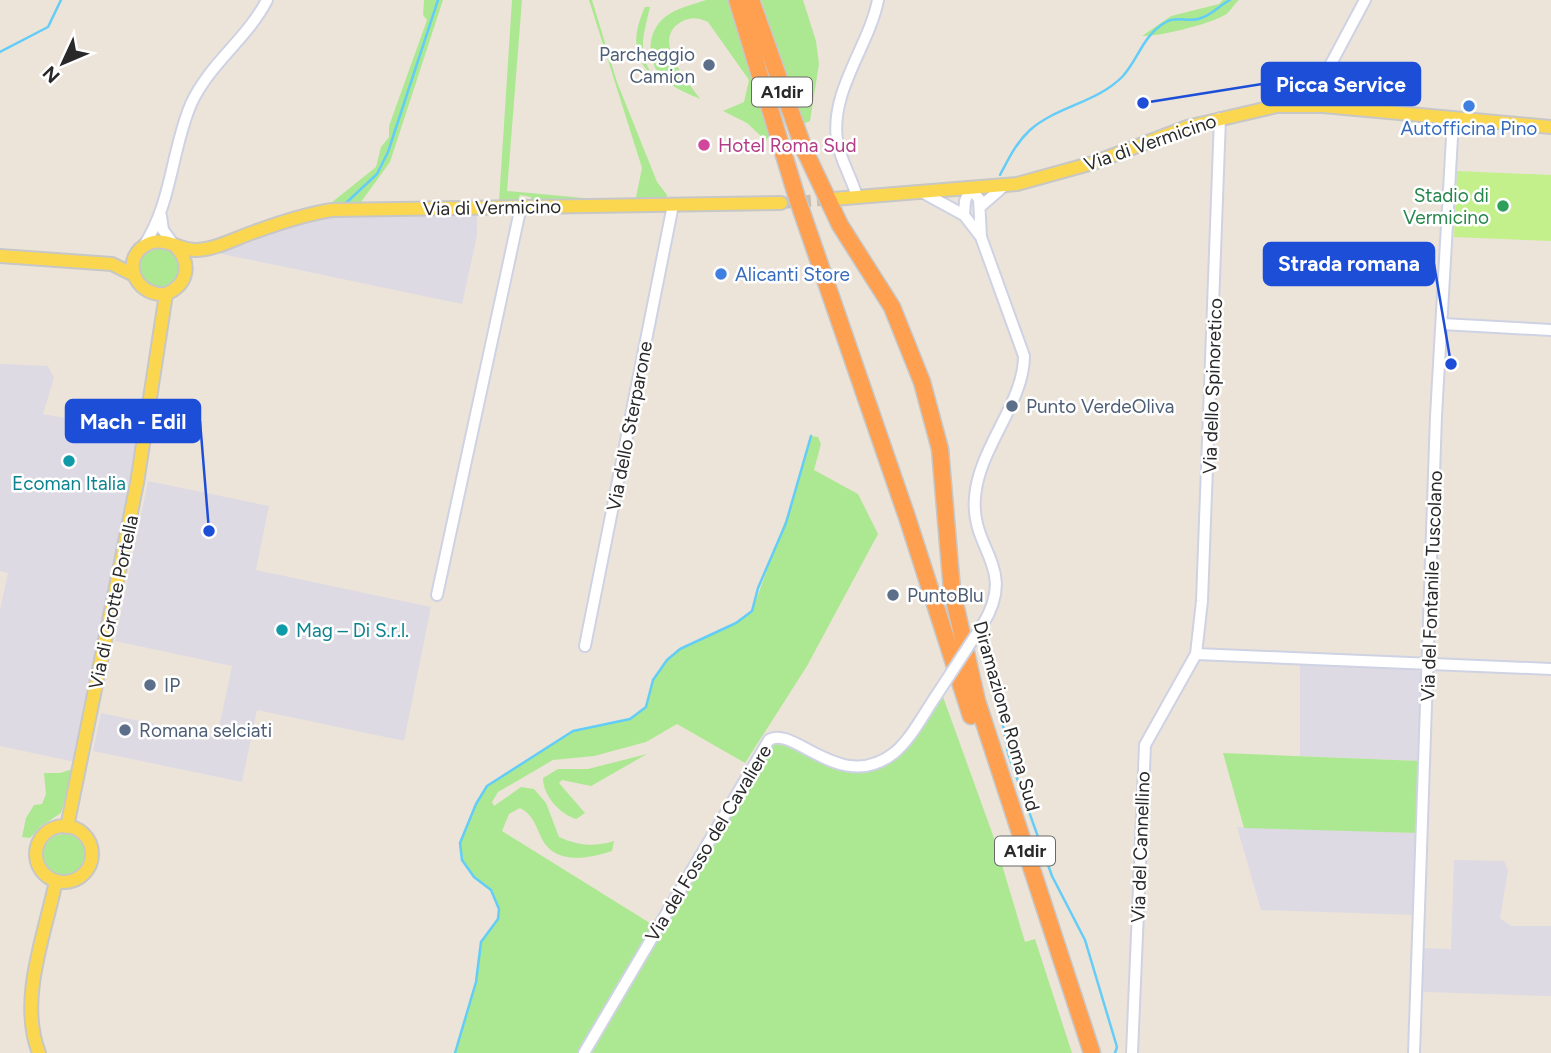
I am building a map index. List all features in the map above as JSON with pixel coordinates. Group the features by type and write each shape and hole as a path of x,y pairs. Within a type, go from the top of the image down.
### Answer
{"highway":[{"name":"Diramazione Roma Sud","path":"737,0 797,198 907,517 1080,1053"},
{"name":"Diramazione Roma Sud","path":"751,0 804,149 844,231 896,314 922,382 940,449 952,590 977,701 1092,1053"}],"main road":[{"name":"Via di Vermicino","path":"833,199 1004,186 1059,174 1181,129 1270,107 1308,105 1551,127"},
{"name":"Via di Vermicino","path":"174,245 189,250 209,248 281,223 332,210 781,204"},
{"path":"112,264 157,241 174,245 185,259 185,277"},
{"path":"134,275 134,261 142,248"},
{"path":"0,256 112,264 134,275 143,289 166,294 174,290 197,258 209,248"},
{"name":"Via di Grotte Portella","path":"67,827 138,483 166,294"},
{"path":"67,827 86,838 91,858 87,870 79,877 69,881 57,881 42,872 36,852 46,834 67,827"},
{"path":"39,1053 31,1024 32,996 57,881"}],"street":[{"path":"142,248 161,213 191,105 211,71 255,19 267,0"},
{"path":"857,197 837,143 837,126 847,82 878,0"},
{"path":"1308,105 1365,0"},
{"name":"Via dello Spinoretico","path":"1196,654 1205,572 1220,118"},
{"name":"Via del Fontanile Tuscolano","path":"1414,1053 1441,324 1453,120"},
{"path":"980,207 1004,186"},
{"path":"964,215 970,188 977,195 980,207 981,237"},
{"path":"920,191 964,215 981,237"},
{"name":"Via dello Sterparone","path":"585,646 673,205"},
{"path":"437,595 521,206"},
{"path":"161,213 163,230 174,245"},
{"name":"Via del Fosso del Cavaliere","path":"584,1053 769,740 783,737 836,764 870,764 897,750 936,696 993,605 998,583 976,516 976,488 987,454 1019,382 1024,356 981,237"},
{"path":"1441,324 1551,330"},
{"path":"1196,654 1551,669"},
{"name":"Via del Cannellino","path":"1132,1053 1145,745 1196,654"}],"shaded area":[{"path":"334,214 477,215 477,236 462,304 213,252 296,223"},
{"path":"0,364 48,366 54,378 43,414 126,429 145,415 75,762 0,746 0,610 8,573 0,571"},
{"path":"148,481 269,506 256,570 431,607 404,741 257,710 242,782 93,751 101,713 217,737 232,666 115,641"},
{"path":"1300,664 1414,667 1424,676 1420,761 1300,756"},
{"path":"1237,827 1418,833 1415,915 1261,910"},
{"path":"1454,860 1504,861 1508,870 1500,918 1511,926 1551,926 1551,996 1424,992 1416,985 1421,948 1451,949"}],"green space":[{"path":"424,0 443,0 390,162 361,202 331,203 376,167 381,147 389,137 389,126 427,20 423,15"},
{"path":"512,0 522,0 507,191 627,202 531,202 531,197 520,195 517,203 499,202"},
{"path":"589,0 592,0 617,82 657,182 667,195 665,201 635,202 642,168"},
{"path":"706,0 729,0 770,134 766,141 747,123 723,111 744,102 749,80 708,22 695,18 685,20 672,30 669,39 674,60 700,99 670,84 655,66 650,49 658,24 674,11"},
{"path":"761,0 803,0 816,41 819,64 810,121 803,124"},
{"path":"1223,0 1239,0 1228,13 1215,19 1172,32 1142,36 1171,16 1219,4"},
{"path":"645,7 650,7 643,51 654,77 641,62 636,45 638,26"},
{"name":"Stadio di Vermicino","path":"1457,171 1551,175 1551,241 1454,237"},
{"path":"159,247 174,253 180,268 174,283 159,289 144,283 138,268 144,253"},
{"path":"811,436 818,437 821,444 814,470 858,494 878,534 807,666 745,763 677,724 646,742 594,756 553,760 498,792 492,802 494,806 521,787 534,789 546,803 559,837 586,845 614,841 612,851 594,856 565,857 548,848 531,817 520,808 509,814 502,831 653,925 579,1053 455,1053 476,982 481,942 498,919 499,909 491,890 474,877 462,860 460,843 476,804 487,786 573,731 631,719 646,707 653,680 667,660 680,649 736,623 752,611 795,494"},
{"path":"942,694 994,838 1025,942 1035,939 1072,1053 588,1053 768,746 777,740 838,769 856,770 881,765"},
{"path":"1223,753 1420,761 1418,833 1244,828"},
{"path":"647,754 591,786 562,780 559,783 585,813 576,819 559,809 549,798 544,785 543,778 558,769 588,769"},
{"path":"73,769 61,813 41,826 30,838 22,837 26,818 34,805 42,804 46,794 44,773 60,773"},
{"path":"64,834 79,840 85,855 79,870 64,876 49,870 43,855 49,840"}],"waterway":[{"path":"0,52 48,27 61,0"},
{"path":"346,203 377,174 388,152 438,0"},
{"path":"1000,175 1017,145 1030,130 1052,115 1113,85 1123,76 1158,27 1174,19 1203,18 1230,0"},
{"path":"455,1053 476,982 481,942 498,919 499,909 491,890 474,877 462,860 460,843 476,804 487,786 573,731 630,719 646,707 653,680 667,660 680,649 736,623 752,611 758,588 786,523 811,436"},
{"path":"987,637 1008,753 1052,876 1085,940 1117,1047 1115,1053"}],"tunnel":[{"path":"781,203 833,199"}],"place":[{"name":"Parcheggio Camion","path":"709,65"},
{"name":"Picca Service","path":"1143,103"},
{"name":"Autofficina Pino","path":"1469,106"},
{"name":"Hotel Roma Sud","path":"704,145"},
{"name":"Stadio di Vermicino","path":"1503,206"},
{"name":"Alicanti Store","path":"721,274"},
{"name":"Strada romana","path":"1451,364"},
{"name":"Punto VerdeOliva","path":"1012,406"},
{"name":"Ecoman Italia","path":"69,461"},
{"name":"Mach - Edil","path":"209,531"},
{"name":"PuntoBlu","path":"893,595"},
{"name":"Mag – Di S.r.l.","path":"282,630"},
{"name":"IP","path":"150,685"},
{"name":"Romana selciati","path":"125,730"}]}
